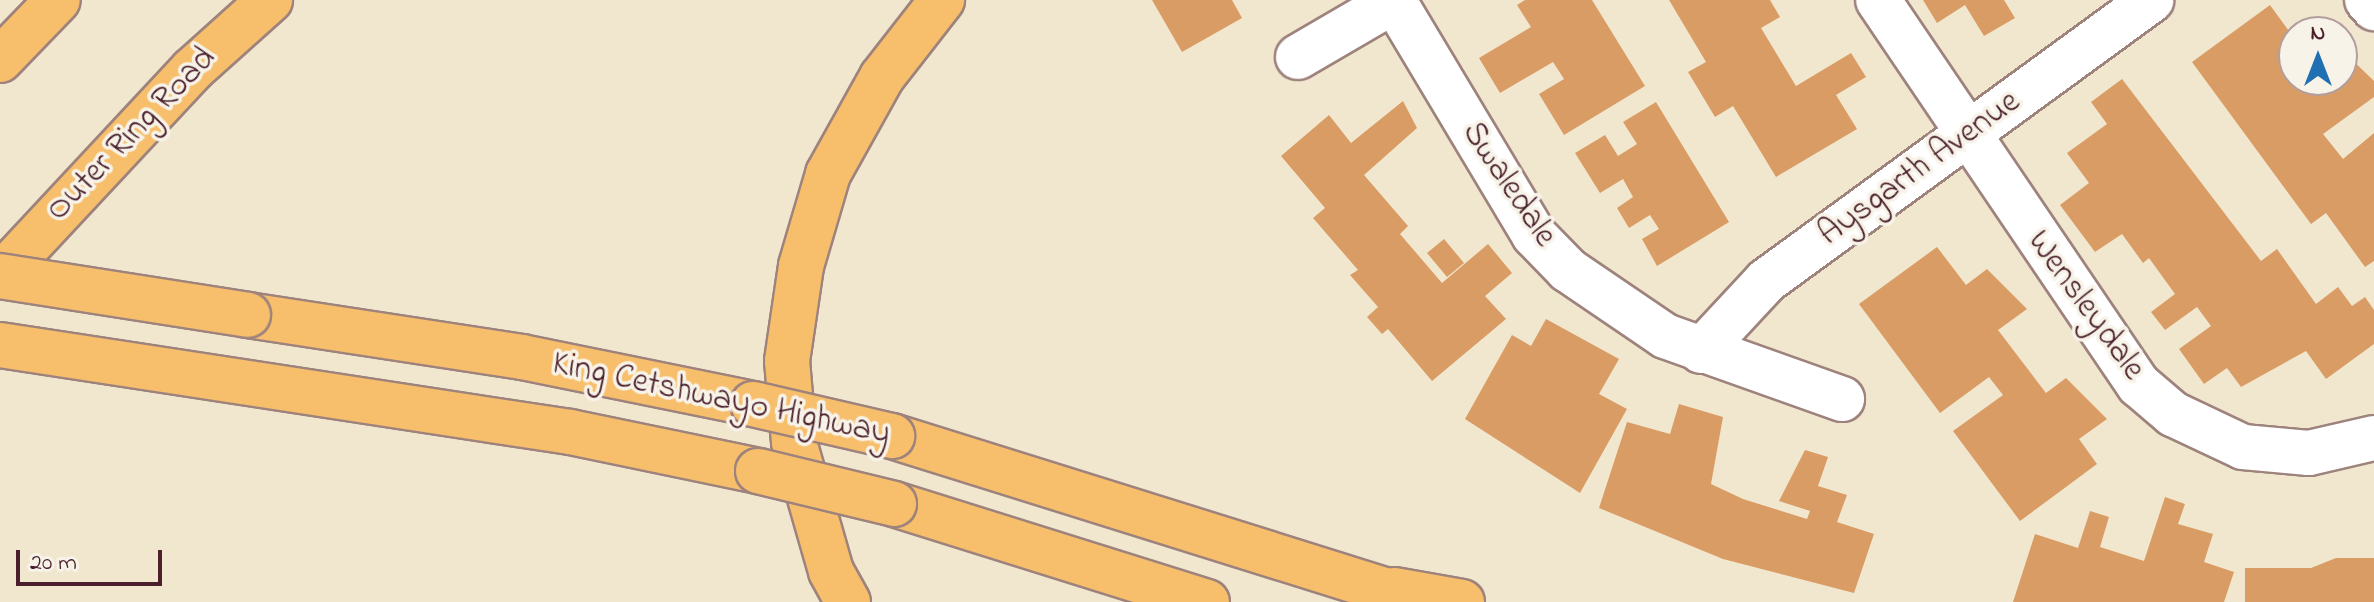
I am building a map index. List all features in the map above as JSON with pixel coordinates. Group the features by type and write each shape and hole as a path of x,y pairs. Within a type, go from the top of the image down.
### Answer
{"main road":[{"path":"0,60 58,0"},
{"name":"Outer Ring Road","path":"0,276 192,70 270,0"},
{"path":"848,602 827,559 794,442 787,361 801,266 828,174 882,77 942,0"},
{"name":"King Cetshwayo Highway","path":"0,276 522,357 753,404 892,436 1423,602"},
{"name":"King Cetshwayo Highway","path":"0,345 223,382 570,432 758,471 894,504 1207,602"},
{"path":"1380,588 1462,602"}],"street":[{"name":"Swaledale","path":"1298,57 1394,0 1534,235 1634,319 1701,351 1842,399"},
{"name":"Wensleydale","path":"1878,0 2112,352 2173,414 2208,435 2276,454 2374,438"},
{"name":"Aysgarth Avenue","path":"1701,351 1766,281 2152,0"},
{"path":"2367,0 2374,8"}],"building":[{"path":"1152,0 1232,0 1242,18 1182,52"},
{"path":"1525,0 1592,0 1645,86 1564,135 1539,94 1564,79 1553,62 1500,93 1479,58 1531,27 1517,5"},
{"path":"1669,0 1770,0 1780,17 1761,28 1796,86 1851,53 1866,77 1836,95 1857,129 1776,177 1733,106 1715,117 1688,72 1706,62"},
{"path":"1923,0 2004,0 2015,18 1984,36 1965,5 1937,23"},
{"path":"2270,5 2278,16 2278,96 2358,96 2358,66 2374,81 2374,97 2323,134 2343,159 2374,133 2374,261 2365,267 2326,213 2311,224 2192,62"},
{"path":"2122,79 2261,261 2277,249 2316,304 2338,287 2352,306 2365,297 2374,310 2374,344 2326,379 2306,351 2241,387 2227,368 2204,384 2179,349 2211,326 2197,307 2165,330 2151,312 2175,294 2149,258 2143,263 2122,234 2095,252 2060,205 2089,183 2067,153 2107,124 2091,102"},
{"path":"1403,101 1417,128 1364,175 1408,226 1400,234 1442,283 1488,244 1512,273 1485,296 1506,319 1432,381 1388,329 1382,334 1367,317 1378,307 1350,275 1358,270 1313,218 1325,208 1281,156 1329,115 1351,143"},
{"path":"1656,102 1729,222 1657,266 1642,239 1659,229 1650,215 1629,228 1617,208 1633,197 1623,179 1600,193 1575,153 1605,135 1618,156 1637,144 1623,122"},
{"path":"1444,239 1464,263 1447,277 1427,253"},
{"path":"1937,247 1966,285 1987,269 2027,309 1998,330 2046,393 2066,378 2107,419 2079,439 2097,464 2020,521 1953,431 2003,395 1989,377 1940,413 1859,304"},
{"path":"1546,319 1619,359 1599,394 1627,409 1580,493 1465,419 1512,335 1531,346"},
{"path":"1679,404 1723,417 1711,484 1743,499 1807,519 1810,511 1779,501 1805,450 1828,457 1818,486 1847,495 1837,522 1874,534 1854,593 1723,559 1599,508 1627,422 1670,434"},
{"path":"2165,497 2185,504 2178,524 2213,534 2204,562 2234,572 2224,602 2013,602 2035,534 2078,548 2090,511 2109,517 2100,547 2144,561"},
{"path":"2336,558 2374,558 2374,602 2245,602 2245,568 2311,568"}]}
